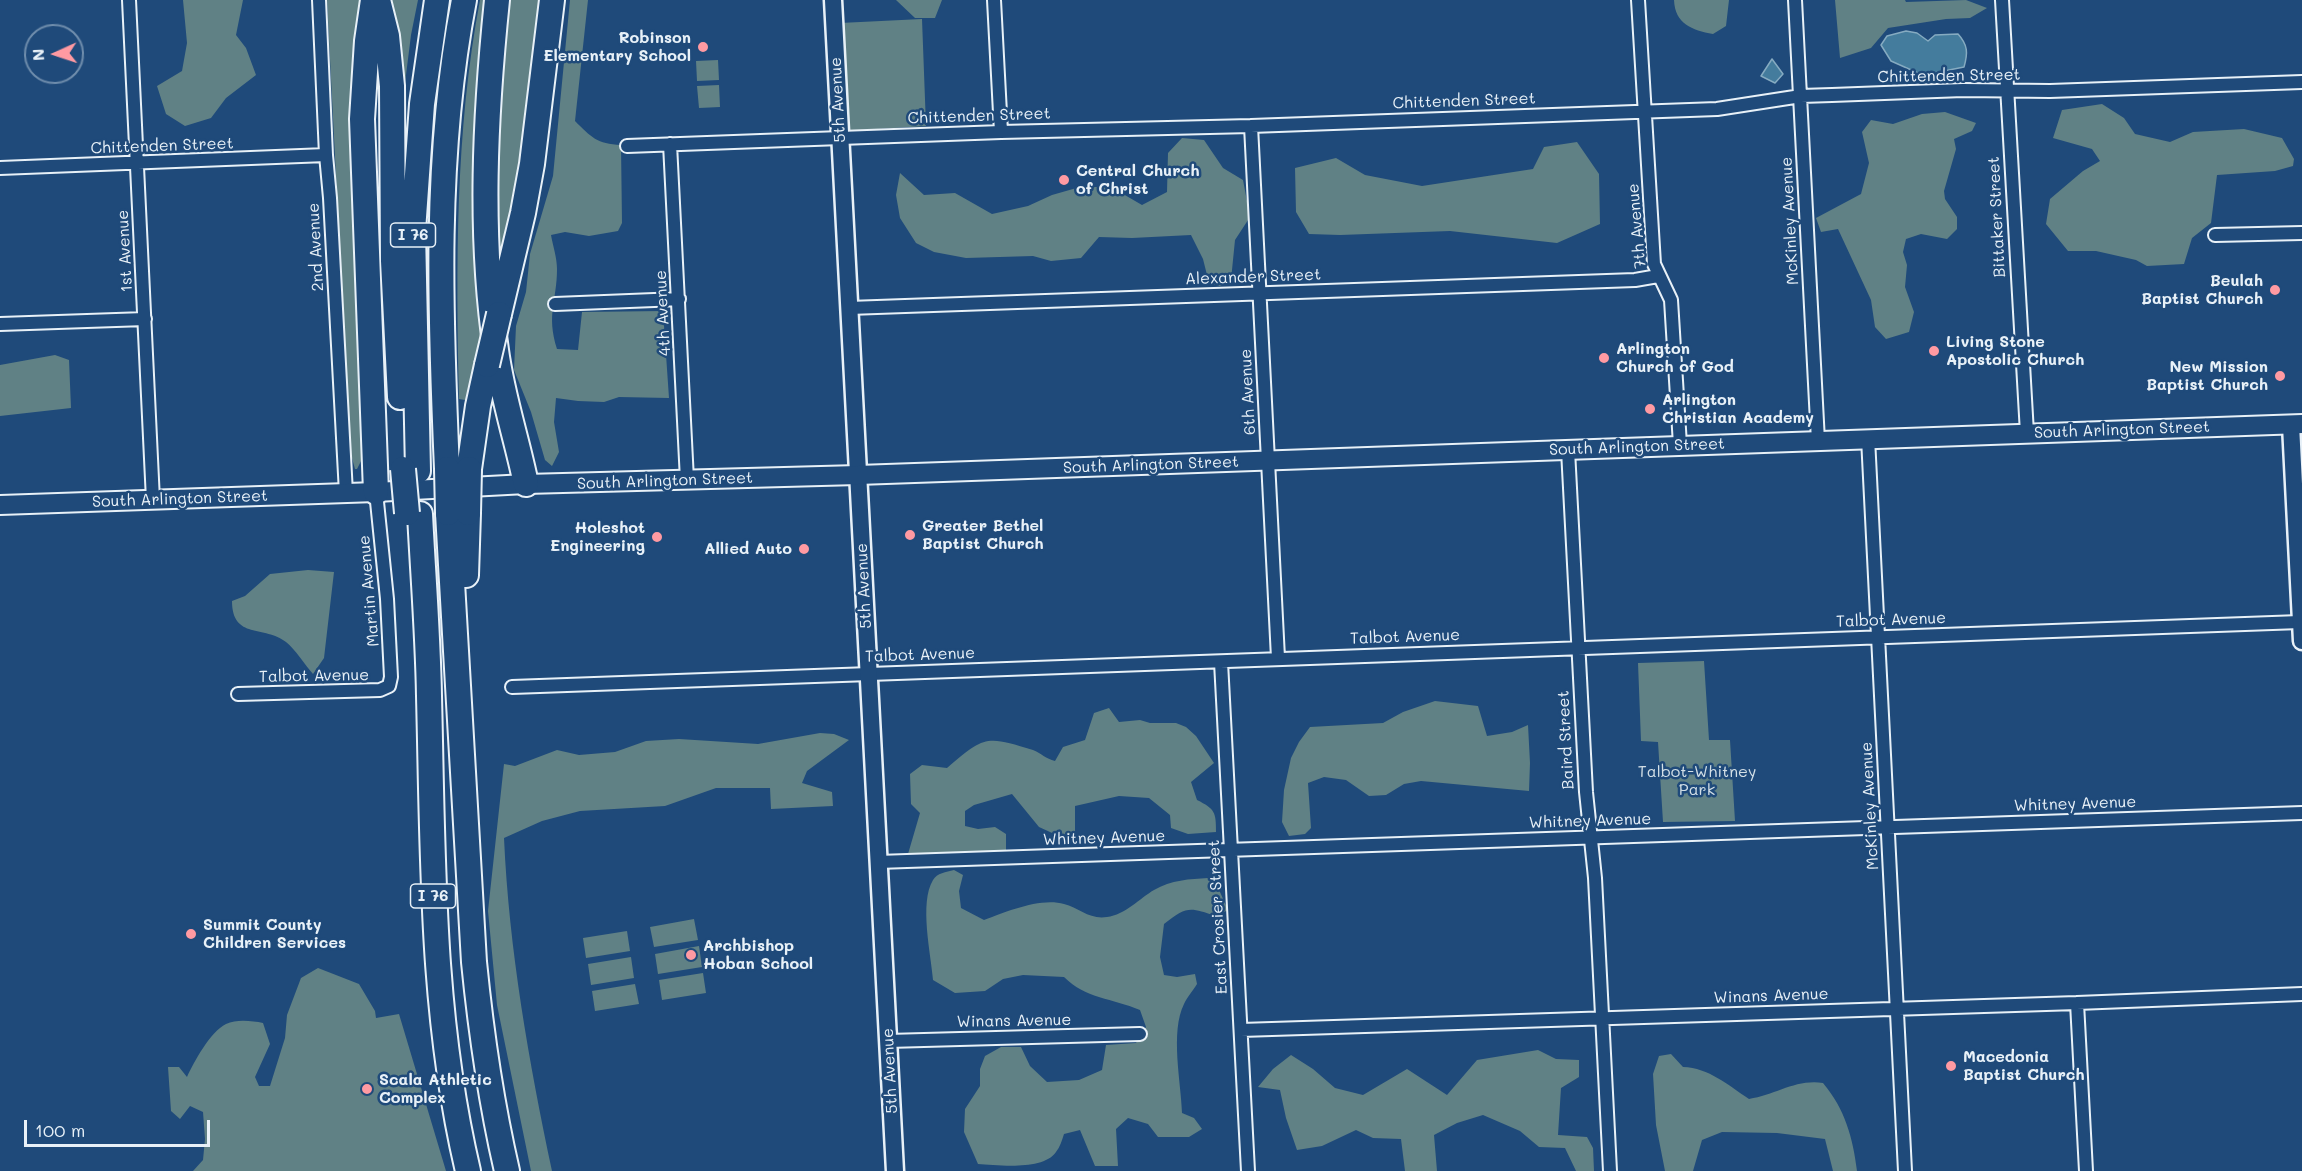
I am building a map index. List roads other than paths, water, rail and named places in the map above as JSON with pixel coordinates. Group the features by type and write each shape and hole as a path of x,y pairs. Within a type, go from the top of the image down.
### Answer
{"highway":[{"name":"I 76","path":"437,0 422,104 413,231 411,470 429,692 433,909 442,1023 468,1171"},
{"name":"I 76","path":"464,0 447,122 440,232 440,284 458,469 463,769 469,895 478,1003 492,1097 507,1171"},
{"path":"497,0 487,148 486,206 489,285 498,362 526,484"},
{"path":"458,469 478,406 519,233 532,164 552,0"},
{"path":"377,4 387,36 392,94 394,284 411,470"},
{"path":"376,492 362,119 367,41 377,4"}],"main road":[{"name":"South Arlington Street","path":"0,505 376,492 526,484 1268,462 1868,438 2297,425"}],"street":[{"name":"1st Avenue","path":"129,0 153,500"},
{"name":"2nd Avenue","path":"320,0 326,156 346,493"},
{"name":"5th Avenue","path":"833,0 895,1171"},
{"path":"994,0 1001,132"},
{"name":"7th Avenue","path":"1638,0 1654,264 1671,300 1680,445"},
{"name":"McKinley Avenue","path":"1795,0 1818,441"},
{"name":"Bittaker Street","path":"2002,0 2027,433"},
{"name":"Chittenden Street","path":"627,146 1717,109 1801,96 2302,82"},
{"name":"6th Avenue","path":"1251,126 1278,658"},
{"name":"4th Avenue","path":"670,144 687,480"},
{"name":"Chittenden Street","path":"0,168 326,156"},
{"path":"2215,235 2302,233"},
{"name":"Alexander Street","path":"849,308 1639,280 1658,276"},
{"path":"555,304 679,299"},
{"path":"0,324 145,319"},
{"path":"2297,425 2302,640"},
{"name":"McKinley Avenue","path":"1868,438 1905,1171"},
{"name":"Baird Street","path":"1568,450 1577,648 1590,838 1595,878 1610,1171"},
{"name":"Martin Avenue","path":"376,492 387,599 392,677 389,686"},
{"name":"Talbot Avenue","path":"512,687 2300,622"},
{"name":"East Crosier Street","path":"1221,662 1248,1171"},
{"name":"Talbot Avenue","path":"238,694 380,690 389,686"},
{"name":"Whitney Avenue","path":"878,862 2302,813"},
{"name":"Winans Avenue","path":"1241,1030 2077,1003 2302,993"},
{"path":"2077,1003 2086,1171"},
{"name":"Winans Avenue","path":"888,1041 1140,1034"}],"water":[{"path":"1906,31 1917,33 1928,41 1935,35 1958,34 1966,49 1964,67 1934,73 1918,73 1891,61 1881,45 1887,36"},
{"path":"1772,59 1783,74 1775,83 1761,76"}],"place":[{"name":"Robinson Elementary School","path":"703,47"},
{"name":"Central Church of Christ","path":"1064,180"},
{"name":"Beulah Baptist Church","path":"2275,290"},
{"name":"Living Stone Apostolic Church","path":"1934,351"},
{"name":"Arlington Church of God","path":"1604,358"},
{"name":"New Mission Baptist Church","path":"2280,376"},
{"name":"Arlington Christian Academy","path":"1650,409"},
{"name":"Greater Bethel Baptist Church","path":"910,535"},
{"name":"Holeshot Engineering","path":"657,537"},
{"name":"Allied Auto","path":"804,549"},
{"name":"Summit County Children Services","path":"191,934"},
{"name":"Archbishop Hoban School","path":"691,955"},
{"name":"Macedonia Baptist Church","path":"1951,1066"},
{"name":"Scala Athletic Complex","path":"367,1089"}],"park label":[{"name":"Talbot-Whitney Park","path":"1697,781"}]}
